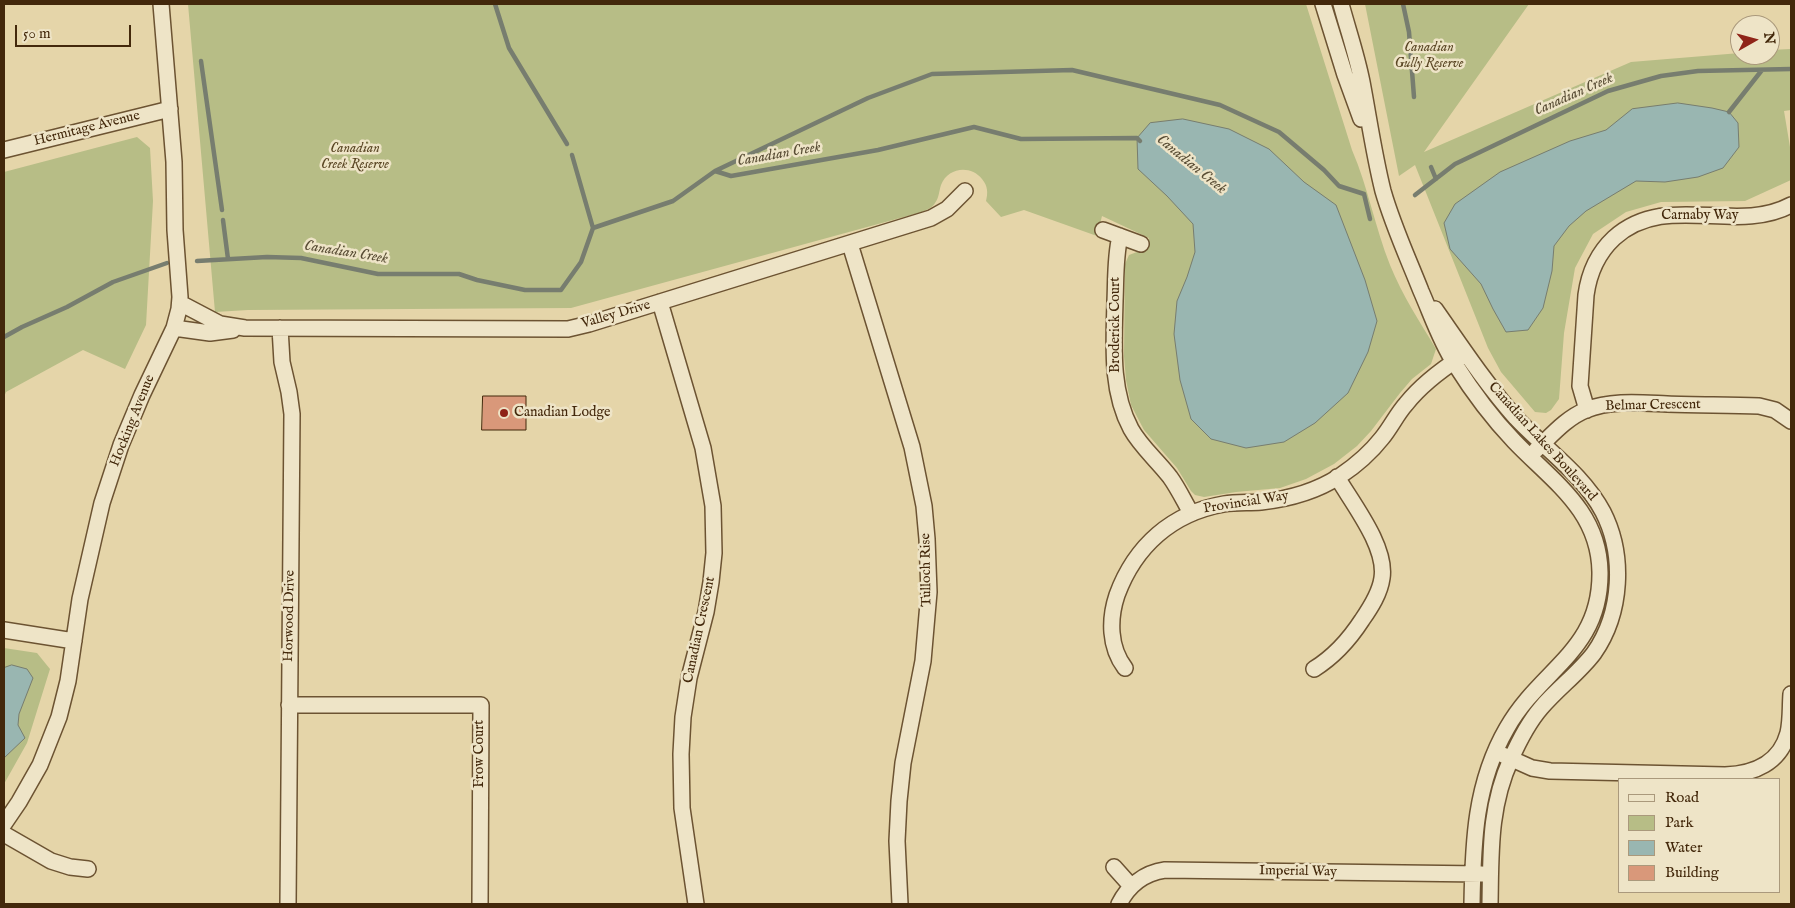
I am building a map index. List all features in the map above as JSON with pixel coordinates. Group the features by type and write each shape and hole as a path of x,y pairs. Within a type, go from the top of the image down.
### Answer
{"street":[{"name":"Hocking Avenue","path":"4,824 32,780 54,732 68,681 80,599 92,542 112,472 142,395 174,328 180,303 175,230 174,162 161,4"},
{"name":"Canadian Lakes Boulevard","path":"1323,4 1344,74 1373,151 1391,217 1421,289 1495,420 1529,457 1565,490 1577,504 1587,519 1598,551 1599,589 1594,615 1580,642 1521,706 1507,727 1495,751 1480,796 1474,831 1472,904"},
{"name":"Canadian Lakes Boulevard","path":"1341,4 1362,80 1373,151"},
{"name":"Hermitage Avenue","path":"4,150 170,109"},
{"name":"Valley Drive","path":"174,328 212,333 244,328 560,330 589,324 936,216 947,209 965,191"},
{"name":"Carnaby Way","path":"1587,410 1580,386 1586,295 1588,282 1595,264 1613,239 1633,225 1656,216 1758,216 1777,212 1791,205"},
{"path":"1103,230 1141,244"},
{"name":"Broderick Court","path":"1120,236 1116,269 1114,360 1120,401 1126,419 1136,436 1170,477 1191,513"},
{"name":"Tulloch Rise","path":"850,244 910,440 926,522 929,592 925,647 922,676 903,763 899,801 898,871 900,904"},
{"name":"Canadian Crescent","path":"660,302 703,448 712,506 714,553 711,582 706,612 688,684 680,754 682,808 696,904"},
{"name":"Valley Drive","path":"180,303 220,324 244,328"},
{"name":"Horwood Drive","path":"280,328 282,362 292,408 288,904"},
{"name":"Canadian Lakes Boulevard","path":"1460,358 1583,484 1602,511 1613,540 1618,566 1618,584 1614,609 1598,646 1578,671 1533,718 1511,759 1496,802 1491,839 1490,904"},
{"name":"Provincial Way","path":"1125,668 1116,654 1112,629 1114,608 1123,580 1132,564 1150,542 1168,526 1191,513 1225,504 1287,498 1310,491 1337,477 1353,466 1376,445 1415,393 1460,358"},
{"name":"Belmar Crescent","path":"1529,457 1564,423 1587,410 1606,405 1759,406 1775,410 1791,421"},
{"path":"1314,669 1338,652 1350,638 1376,598 1382,576 1382,563 1376,544 1337,477"},
{"path":"4,630 74,641"},
{"path":"1495,751 1532,768 1550,771 1725,775 1747,773 1767,763 1776,755 1784,743 1789,728 1791,694"},
{"name":"Frow Court","path":"289,705 481,706 480,904"},
{"path":"4,834 51,861 88,869"},
{"path":"1114,867 1131,886"},
{"name":"Imperial Way","path":"1119,904 1131,886 1153,872 1169,869 1491,874"}],"green space":[{"name":"Canadian Creek Reserve","path":"188,4 1306,4 1390,265 1406,298 1436,349 1431,364 1412,379 1357,446 1334,464 1306,479 1280,488 1204,497 1195,495 1177,468 1144,430 1131,405 1126,380 1124,356 1125,264 1129,255 1137,252 1142,253 1149,238 1102,216 1097,236 1024,210 1001,217 986,201 987,190 984,182 977,175 966,170 949,174 941,185 934,205 922,212 571,308 248,310 215,312"},
{"name":"Canadian Gully Reserve","path":"1365,4 1529,4 1424,152 1631,62 1730,54 1730,65 1780,65 1780,50 1791,49 1791,110 1784,111 1790,147 1791,180 1745,201 1661,202 1626,212 1593,234 1575,268 1564,333 1559,399 1551,410 1546,413 1535,412 1501,372 1488,348 1415,165 1399,176"},
{"path":"137,137 150,148 153,201 146,325 125,369 83,350 6,392 4,397 4,172"},
{"path":"4,648 37,653 50,669 27,743 4,784"}],"water":[{"path":"1678,103 1729,112 1738,123 1739,147 1723,168 1698,177 1665,182 1636,181 1586,211 1569,226 1554,246 1552,271 1543,308 1528,330 1506,332 1481,284 1450,249 1444,223 1455,204 1500,172 1570,141 1606,130 1632,109"},
{"path":"1183,119 1229,129 1269,149 1304,182 1336,205 1365,280 1377,321 1368,352 1348,393 1315,423 1284,442 1246,448 1211,439 1191,419 1180,380 1174,334 1177,301 1195,252 1193,224 1138,169 1137,138 1150,123"},
{"path":"12,665 27,669 33,678 19,714 18,725 25,738 4,758 4,668"}],"building":[{"name":"Canadian Lodge","path":"483,396 526,396 526,430 482,430"}],"waterway":[{"path":"495,4 509,48 567,144"},
{"path":"1403,4 1409,32 1414,97"},
{"path":"201,61 222,210"},
{"name":"Canadian Creek","path":"1415,195 1455,164 1608,91 1661,76 1698,71 1791,69"},
{"path":"715,171 868,98 932,74 1072,70 1220,105 1279,132 1324,170 1339,186 1364,194 1370,219"},
{"path":"1729,112 1762,70"},
{"name":"Canadian Creek","path":"197,261 267,257 301,258 378,274 459,274 477,280 525,290 561,290 581,262 593,228 673,201 715,171 731,176 878,150 974,127 1021,139 1137,138 1140,141"},
{"path":"572,155 593,228"},
{"path":"1431,167 1436,179"},
{"path":"223,220 228,259"},
{"name":"Canadian Creek","path":"4,337 67,307 113,282 167,263"}],"place":[{"name":"Canadian Lodge","path":"504,413"}]}
